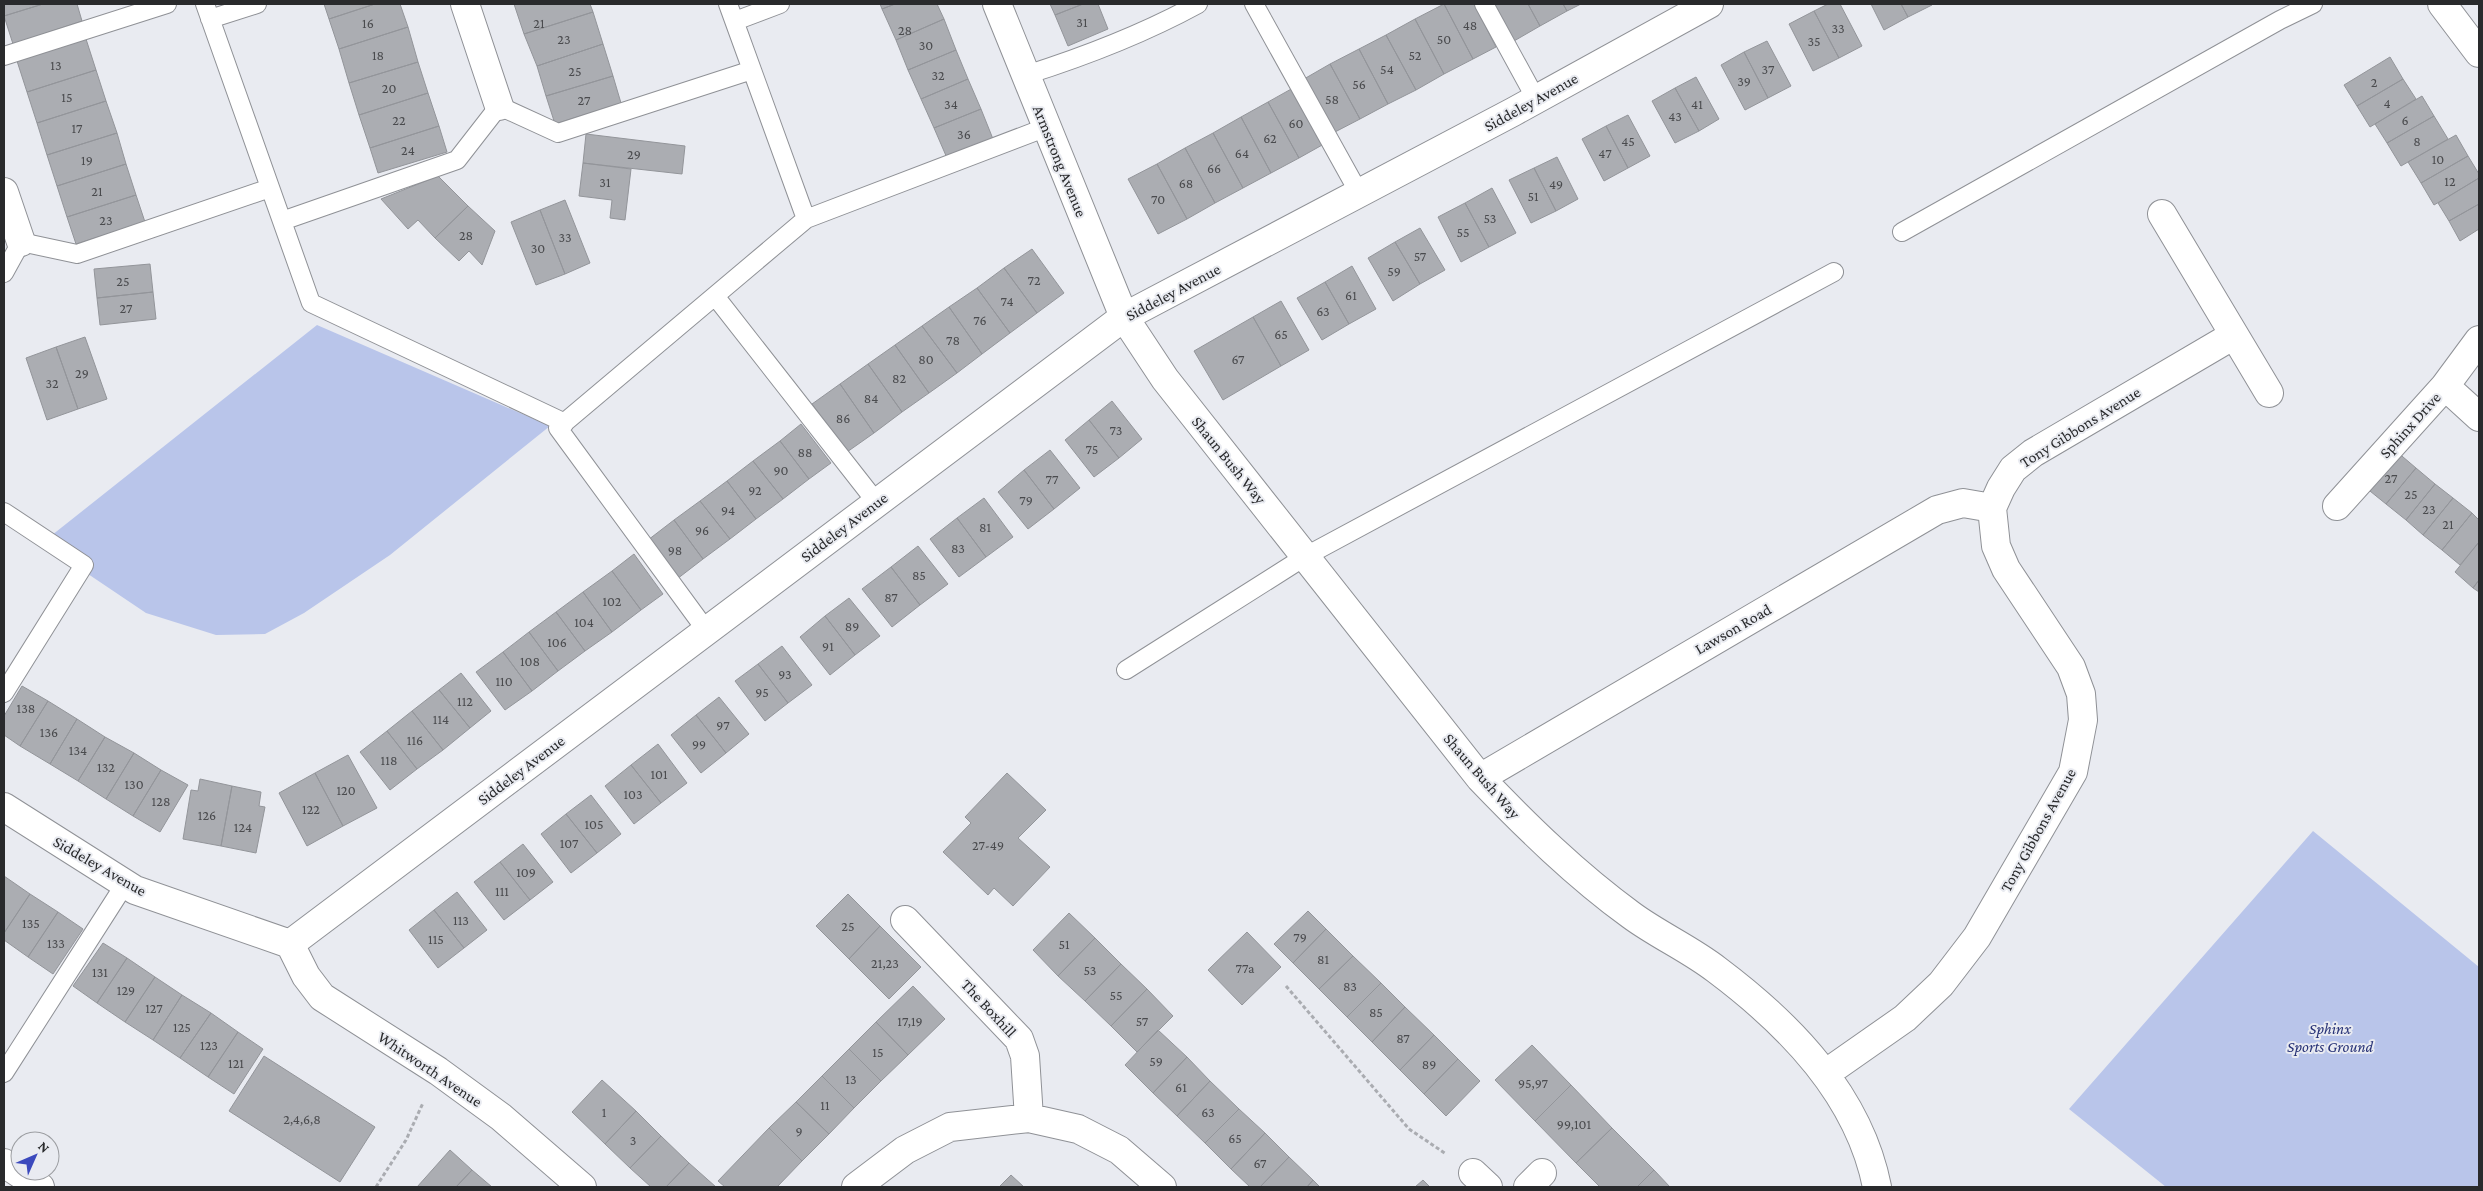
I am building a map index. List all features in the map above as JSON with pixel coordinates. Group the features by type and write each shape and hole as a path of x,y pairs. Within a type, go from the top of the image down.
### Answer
{"street":[{"path":"465,4 499,106"},
{"name":"Armstrong Avenue","path":"997,4 1124,317"},
{"name":"Siddeley Avenue","path":"4,807 135,890 290,944 1124,317 1536,99 1709,4"},
{"path":"2442,4 2479,53"},
{"path":"4,192 21,242"},
{"path":"2162,214 2269,393"},
{"name":"Shaun Bush Way","path":"1124,317 1165,379 1480,778 1518,819 1593,885 1632,916 1716,969 1764,1008 1796,1039 1825,1074 1844,1101 1869,1156 1876,1187"},
{"name":"Tony Gibbons Avenue","path":"1825,1074 1905,1018 1941,984 1977,937 2073,772 2080,747 2084,720 2081,694 2071,667 2006,569 1996,546 1992,508 2001,488 2013,469 2033,453 2234,335"},
{"name":"Sphinx Drive","path":"2337,506 2445,386 2479,340"},
{"path":"2445,386 2479,416"},
{"name":"Lawson Road","path":"1480,778 1937,510 1963,504 1992,508"},
{"name":"The Boxhill","path":"905,920 1019,1039 1025,1056 1029,1118"},
{"name":"Whitworth Avenue","path":"290,944 306,976 322,997 438,1071 500,1117 582,1187"},
{"path":"856,1187 905,1150 950,1127 1029,1118 1078,1129 1119,1150 1162,1187"},
{"path":"4,1163 40,1187"}],"lane":[{"path":"4,56 167,4"},
{"path":"257,4 208,11 311,303 565,422"},
{"path":"728,4 806,219"},
{"path":"734,21 780,4"},
{"path":"1026,75 1076,59 1132,36 1198,4"},
{"path":"1254,4 1359,193"},
{"path":"1484,4 1536,99"},
{"path":"1902,232 2280,20 2313,4"},
{"path":"282,221 457,160 499,106 558,133 752,70"},
{"path":"706,630 558,428 806,219 1047,127"},
{"path":"4,273 21,242 77,254 270,188"},
{"path":"1126,670 1306,556 1834,272"},
{"path":"715,296 876,503"},
{"path":"4,512 84,565 4,693"},
{"path":"4,1073 125,884"}],"path":[{"path":"1286,986 1408,1129 1481,1180"},
{"path":"376,1187 406,1140 438,1071"}],"green space":[{"path":"317,325 550,426 390,555 304,613 265,634 216,635 146,613 42,543"},
{"name":"Sphinx Sports Ground","path":"2313,831 2479,967 2479,1187 2166,1187 2069,1109"}],"building":[{"path":"4,4 43,4 4,16"},
{"path":"43,4 77,4 82,21 13,44 4,16"},
{"path":"324,4 375,4 329,19"},
{"path":"375,4 400,4 408,27 339,49 329,19"},
{"path":"514,4 590,4 593,12 524,34"},
{"path":"880,4 895,4 882,9"},
{"path":"895,4 937,4 944,19 896,40 882,9"},
{"path":"1050,4 1083,4 1055,15"},
{"path":"1083,4 1098,4 1108,29 1068,46 1055,15"},
{"path":"1444,4 1474,4 1496,47 1473,59"},
{"path":"1444,4 1473,59 1444,74 1415,19"},
{"path":"1492,4 1528,4 1540,26 1514,41"},
{"path":"1528,4 1563,4 1567,11 1540,26"},
{"path":"1563,4 1581,4 1567,11"},
{"path":"1828,4 1840,4 1862,46 1839,58 1814,11"},
{"path":"1871,4 1901,4 1908,17 1884,30"},
{"path":"1901,4 1931,4 1932,5 1908,17"},
{"path":"1814,11 1839,58 1813,71 1789,24"},
{"path":"593,12 603,44 537,66 524,34"},
{"path":"944,19 956,50 908,70 896,40"},
{"path":"1415,19 1444,74 1416,90 1386,35"},
{"path":"408,27 418,62 349,83 339,49"},
{"path":"1386,35 1416,90 1388,104 1359,49"},
{"path":"86,39 96,70 27,92 17,61"},
{"path":"1767,41 1791,86 1768,98 1744,52"},
{"path":"603,44 613,76 546,96 537,66"},
{"path":"1359,49 1388,104 1360,119 1330,64"},
{"path":"956,50 968,79 921,99 908,70"},
{"path":"1744,52 1768,98 1745,110 1721,65"},
{"path":"2390,57 2403,79 2357,106 2344,85"},
{"path":"418,62 428,93 359,115 349,83"},
{"path":"1330,64 1360,119 1333,133 1304,79"},
{"path":"96,70 106,101 37,123 27,92"},
{"path":"613,76 621,103 555,124 546,96"},
{"path":"1696,77 1719,119 1699,131 1675,88"},
{"path":"968,79 981,109 934,128 921,99"},
{"path":"2403,79 2416,99 2370,127 2357,106"},
{"path":"1293,88 1324,144 1299,158 1268,102"},
{"path":"1675,88 1699,131 1675,143 1652,101"},
{"path":"428,93 439,126 370,148 359,115"},
{"path":"2422,96 2434,116 2387,143 2375,124"},
{"path":"106,101 117,133 47,155 37,123"},
{"path":"1268,102 1299,158 1271,173 1241,117"},
{"path":"981,109 993,139 947,158 934,128"},
{"path":"1628,115 1650,156 1628,168 1606,126"},
{"path":"2434,116 2448,139 2401,166 2387,143"},
{"path":"1241,117 1271,173 1243,188 1213,133"},
{"path":"439,126 447,152 378,173 370,148"},
{"path":"1606,126 1628,168 1604,181 1582,139"},
{"path":"117,133 126,164 57,186 47,155"},
{"path":"1213,133 1243,188 1215,203 1185,148"},
{"path":"586,134 685,146 682,174 583,163"},
{"path":"2456,135 2468,156 2421,183 2408,162"},
{"path":"1185,148 1215,203 1187,219 1157,164"},
{"path":"2468,156 2479,174 2479,178 2434,205 2421,183"},
{"path":"1557,157 1578,199 1556,211 1534,168"},
{"path":"583,163 631,169 625,220 610,218 612,200 579,196"},
{"path":"126,164 136,195 67,217 57,186"},
{"path":"1157,164 1187,219 1158,234 1128,179"},
{"path":"1534,168 1556,211 1531,223 1509,180"},
{"path":"438,176 468,206 435,238 418,220 408,229 381,199"},
{"path":"2479,178 2479,204 2449,221 2438,203"},
{"path":"1492,188 1516,233 1489,247 1465,203"},
{"path":"136,195 145,222 76,244 67,217"},
{"path":"565,200 590,263 565,274 540,210"},
{"path":"1465,203 1489,247 1461,262 1438,217"},
{"path":"2479,204 2479,229 2460,241 2449,221"},
{"path":"468,206 495,231 482,265 469,251 459,261 435,238"},
{"path":"540,210 565,274 536,285 511,222"},
{"path":"1420,228 1445,270 1420,284 1395,242"},
{"path":"1395,242 1420,284 1393,301 1368,258"},
{"path":"1032,249 1064,293 1037,313 1004,268"},
{"path":"150,264 153,292 97,298 94,269"},
{"path":"1352,266 1376,309 1349,324 1325,282"},
{"path":"1004,268 1037,313 1010,333 977,288"},
{"path":"1325,282 1349,324 1322,340 1297,298"},
{"path":"977,288 1010,333 982,354 949,307"},
{"path":"153,292 156,319 100,325 97,298"},
{"path":"1281,301 1309,350 1281,366 1253,317"},
{"path":"949,307 982,354 957,373 922,326"},
{"path":"1253,317 1281,366 1223,400 1194,351"},
{"path":"922,326 957,373 929,393 895,345"},
{"path":"85,337 107,399 78,409 56,347"},
{"path":"895,345 929,393 902,412 868,364"},
{"path":"56,347 78,409 47,420 26,358"},
{"path":"868,364 902,412 874,433 840,384"},
{"path":"840,384 874,433 847,452 812,404"},
{"path":"1112,401 1142,439 1119,458 1089,420"},
{"path":"1089,420 1119,458 1094,477 1065,440"},
{"path":"801,424 831,463 809,479 780,441"},
{"path":"780,441 809,479 783,499 753,461"},
{"path":"1050,450 1080,488 1054,509 1024,470"},
{"path":"2396,451 2416,468 2386,504 2365,487"},
{"path":"753,461 783,499 756,519 727,481"},
{"path":"2416,468 2435,484 2406,520 2386,504"},
{"path":"1024,470 1054,509 1028,529 998,492"},
{"path":"727,481 756,519 730,539 700,501"},
{"path":"2435,484 2453,498 2423,535 2406,520"},
{"path":"984,498 1013,537 986,557 957,518"},
{"path":"2453,498 2472,513 2442,550 2423,535"},
{"path":"700,501 730,539 703,559 674,520"},
{"path":"2472,513 2479,520 2479,542 2460,565 2442,550"},
{"path":"957,518 986,557 959,577 930,539"},
{"path":"674,520 703,559 677,579 648,540"},
{"path":"2479,542 2479,580 2473,588 2455,572"},
{"path":"918,546 948,584 920,605 891,567"},
{"path":"634,554 663,594 641,610 612,571"},
{"path":"891,567 920,605 892,627 862,589"},
{"path":"612,571 641,610 612,632 583,592"},
{"path":"2479,580 2479,592 2473,588"},
{"path":"583,592 612,632 585,651 556,612"},
{"path":"849,598 880,636 855,655 825,616"},
{"path":"556,612 585,651 558,671 529,632"},
{"path":"825,616 855,655 830,675 800,637"},
{"path":"529,632 558,671 532,691 503,652"},
{"path":"782,646 812,685 788,703 758,664"},
{"path":"503,652 532,691 505,710 476,672"},
{"path":"758,664 788,703 765,721 735,681"},
{"path":"461,673 491,711 470,728 439,690"},
{"path":"22,686 48,701 20,746 4,735 4,716"},
{"path":"439,690 470,728 443,750 412,711"},
{"path":"719,697 749,734 726,753 696,715"},
{"path":"48,701 77,719 50,764 20,746"},
{"path":"412,711 443,750 417,769 387,731"},
{"path":"696,715 726,753 701,773 671,735"},
{"path":"77,719 105,737 78,781 50,764"},
{"path":"387,731 417,769 390,790 360,752"},
{"path":"105,737 134,753 106,799 78,781"},
{"path":"658,744 687,783 661,803 631,765"},
{"path":"134,753 161,770 133,816 106,799"},
{"path":"348,755 377,808 343,826 315,773"},
{"path":"631,765 661,803 634,824 605,786"},
{"path":"161,770 188,785 160,832 133,816"},
{"path":"315,773 343,826 307,846 279,793"},
{"path":"1007,773 1046,810 1018,838 1050,867 1013,906 994,888 988,895 943,852 971,823 965,817"},
{"path":"200,779 232,786 221,846 183,839 191,790 198,791"},
{"path":"232,786 261,792 259,806 265,807 256,853 221,846"},
{"path":"591,795 621,834 597,853 566,814"},
{"path":"566,814 597,853 571,873 541,834"},
{"path":"523,844 553,882 530,900 500,862"},
{"path":"500,862 530,900 504,920 474,882"},
{"path":"4,876 30,894 4,933"},
{"path":"457,892 487,930 464,948 434,910"},
{"path":"30,894 58,912 28,957 4,940 4,933"},
{"path":"848,894 880,926 849,959 816,926"},
{"path":"434,910 464,948 438,968 409,930"},
{"path":"1308,911 1326,929 1293,963 1274,944"},
{"path":"58,912 83,929 53,974 28,957"},
{"path":"1069,913 1095,938 1058,976 1033,950"},
{"path":"880,926 921,967 889,999 849,959"},
{"path":"1326,929 1353,956 1319,989 1293,963"},
{"path":"1247,932 1281,967 1242,1005 1208,970"},
{"path":"1095,938 1121,964 1085,1001 1058,976"},
{"path":"103,943 127,958 97,1003 73,986"},
{"path":"1353,956 1381,983 1347,1017 1319,989"},
{"path":"127,958 155,977 125,1022 97,1003"},
{"path":"1121,964 1147,989 1111,1026 1085,1001"},
{"path":"155,977 182,995 153,1040 125,1022"},
{"path":"1381,983 1405,1007 1372,1042 1347,1017"},
{"path":"913,986 945,1019 908,1055 876,1022"},
{"path":"1147,989 1173,1016 1137,1052 1111,1026"},
{"path":"182,995 211,1013 180,1058 153,1040"},
{"path":"1405,1007 1434,1035 1400,1070 1372,1042"},
{"path":"211,1013 238,1032 208,1077 180,1058"},
{"path":"876,1022 908,1055 881,1081 849,1049"},
{"path":"1158,1030 1187,1057 1153,1093 1125,1065"},
{"path":"238,1032 263,1049 234,1094 208,1077"},
{"path":"1434,1035 1458,1059 1424,1094 1400,1070"},
{"path":"1532,1045 1571,1085 1535,1121 1495,1080"},
{"path":"849,1049 881,1081 854,1108 822,1076"},
{"path":"264,1056 375,1127 340,1182 229,1111"},
{"path":"1187,1057 1210,1081 1177,1116 1153,1093"},
{"path":"1458,1059 1480,1081 1446,1116 1424,1094"},
{"path":"822,1076 854,1108 829,1134 796,1102"},
{"path":"602,1080 636,1111 605,1144 572,1112"},
{"path":"1210,1081 1239,1109 1205,1143 1177,1116"},
{"path":"1571,1085 1612,1128 1576,1163 1535,1121"},
{"path":"796,1102 829,1134 802,1161 769,1128"},
{"path":"1239,1109 1265,1133 1231,1169 1205,1143"},
{"path":"636,1111 661,1136 630,1168 605,1144"},
{"path":"769,1128 802,1161 777,1187 725,1187 718,1181"},
{"path":"1612,1128 1654,1170 1637,1187 1600,1187 1576,1163"},
{"path":"1265,1133 1289,1157 1260,1187 1250,1187 1231,1169"},
{"path":"661,1136 689,1163 666,1187 651,1187 630,1168"},
{"path":"450,1150 472,1170 456,1187 417,1187"},
{"path":"1289,1157 1313,1180 1307,1187 1260,1187"},
{"path":"689,1163 716,1187 666,1187"},
{"path":"472,1170 492,1187 456,1187"},
{"path":"1654,1170 1670,1187 1637,1187"},
{"path":"1011,1175 1024,1187 999,1187"},
{"path":"1313,1180 1320,1187 1307,1187"},
{"path":"1423,1180 1430,1187 1415,1187"}]}
